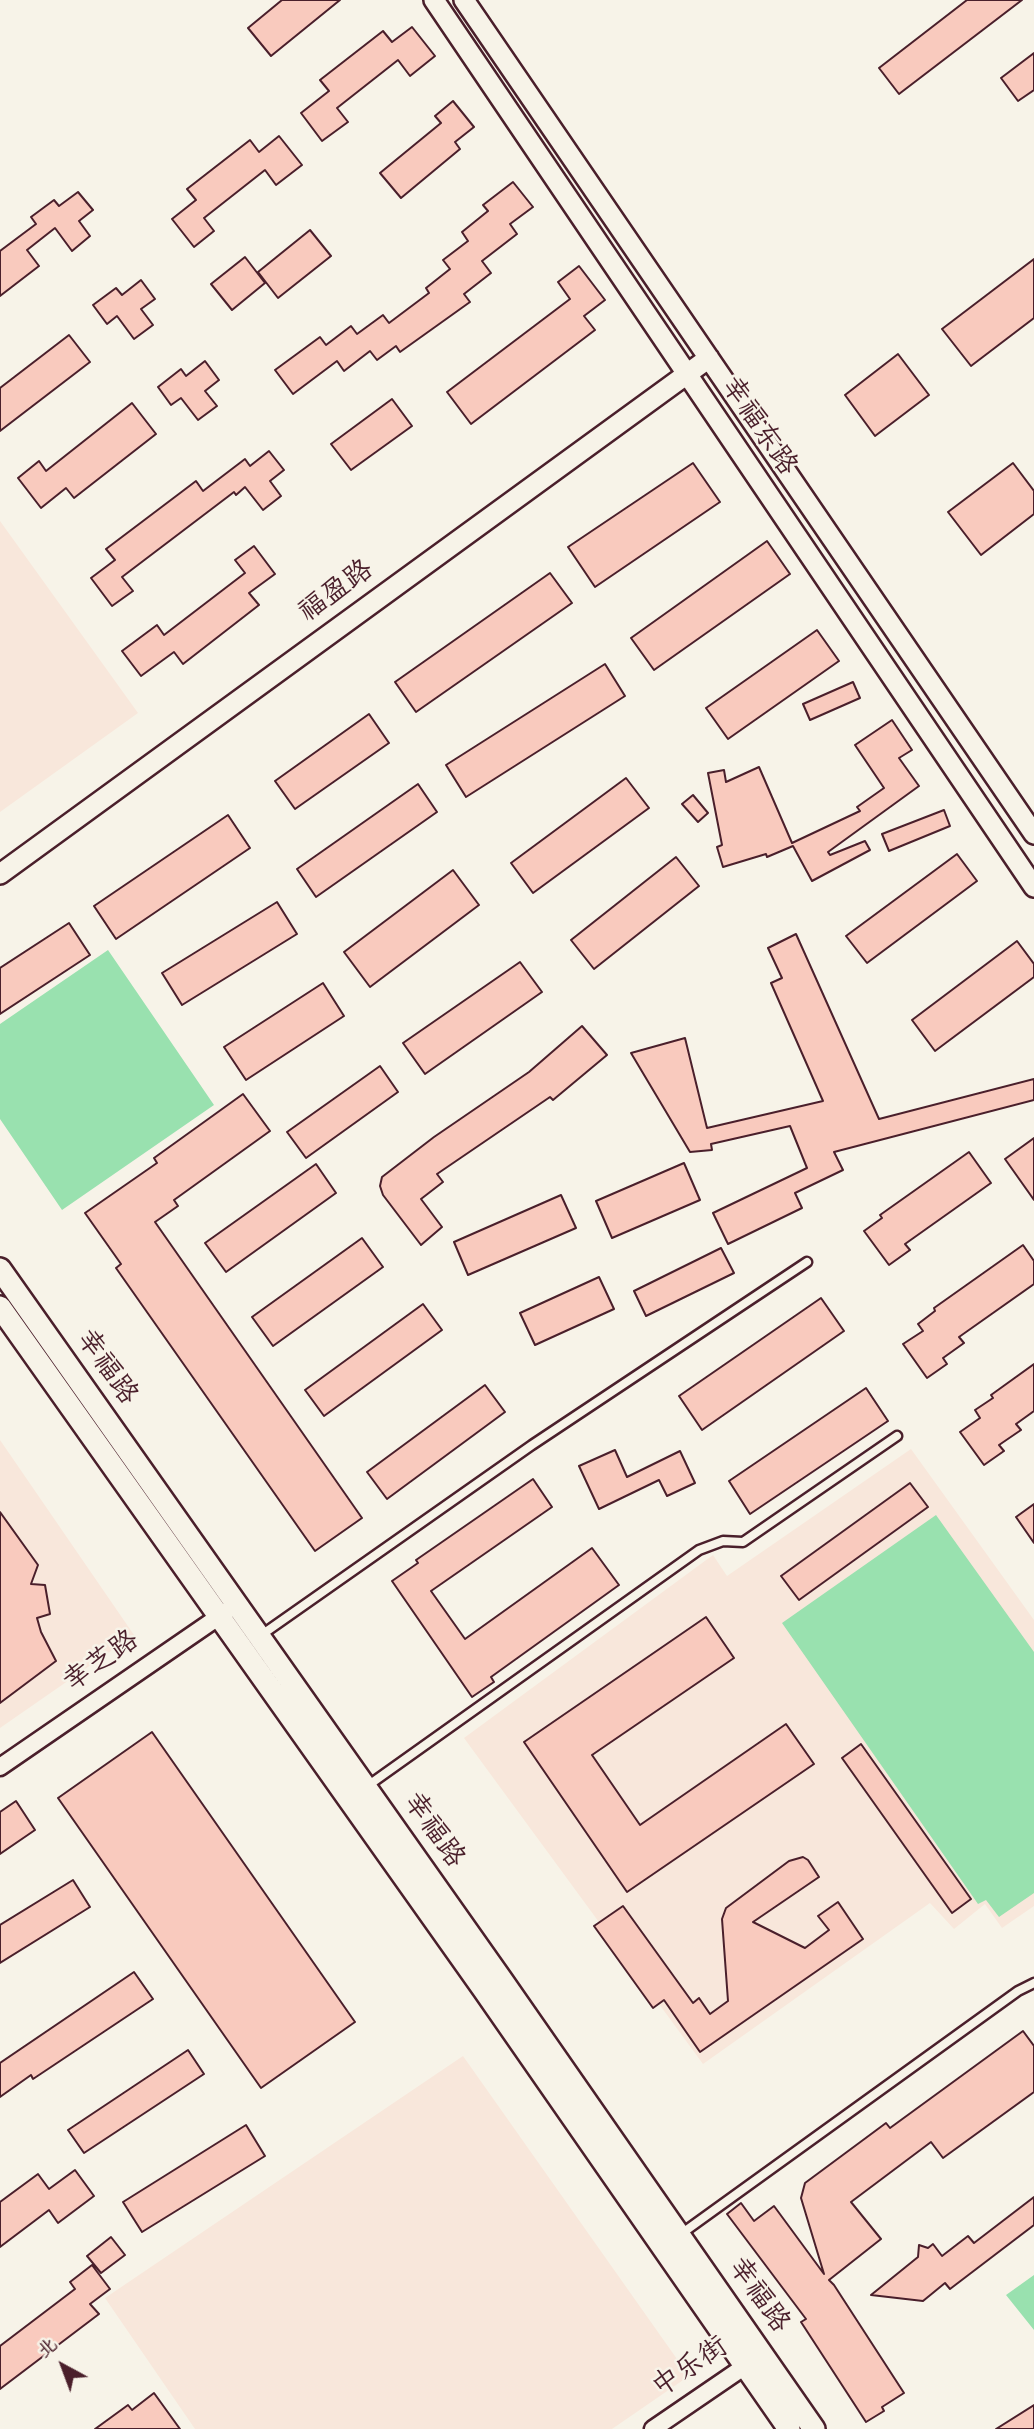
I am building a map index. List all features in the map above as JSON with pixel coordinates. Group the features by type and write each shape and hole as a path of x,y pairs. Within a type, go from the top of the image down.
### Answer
{"main road":[{"name":"幸福路","path":"0,1269 227,1611 484,1990 753,2360 814,2429"},
{"name":"幸福路","path":"0,1307 227,1611 258,1637 365,1788 679,2235 753,2360 789,2429"}],"street":[{"name":"幸福东路","path":"434,0 1034,887"},
{"name":"幸福东路","path":"464,0 1034,834"},
{"name":"福盈路","path":"0,874 709,358"},
{"name":"幸芝路","path":"0,1767 227,1611"},
{"name":"中乐街","path":"653,2429 753,2360"}],"lane":[{"path":"258,1637 532,1445 807,1262"},
{"path":"365,1788 699,1550 723,1541 743,1542 897,1436"},
{"path":"679,2235 1034,1983"}],"shaded area":[{"path":"0,521 138,713 0,812"},
{"path":"0,1440 134,1635 0,1728"},
{"path":"911,1449 1034,1620 1034,1906 1002,1928 985,1904 954,1929 930,1903 703,2064 464,1738 713,1555 727,1576"},
{"path":"463,2056 689,2376 612,2429 195,2429 105,2298"}],"green space":[{"path":"108,950 214,1105 62,1210 0,1119 0,1024"},
{"path":"936,1515 1034,1652 1034,1893 999,1917 986,1900 978,1904 782,1623"},
{"path":"1034,2275 1034,2330 1006,2295"}],"building":[{"path":"282,0 340,0 271,56 248,28"},
{"path":"967,0 1022,0 899,94 879,68"},
{"path":"412,27 435,56 410,76 398,60 337,108 348,122 322,141 301,113 329,91 320,80 383,31 392,42"},
{"path":"1034,53 1034,90 1018,101 1001,78"},
{"path":"453,101 474,127 455,142 460,149 401,198 380,173 441,123 435,116"},
{"path":"279,136 302,165 276,185 265,170 204,218 214,231 194,247 172,219 196,200 187,189 250,140 259,152"},
{"path":"513,182 533,207 510,224 517,234 482,261 491,273 464,294 470,302 400,352 396,346 377,360 370,351 344,371 337,361 293,394 275,370 320,337 326,345 351,326 357,334 383,315 389,323 429,293 426,288 450,269 443,260 468,241 462,232 488,211 483,205"},
{"path":"78,192 93,210 79,221 90,236 72,251 55,228 27,250 39,266 0,296 0,251 36,224 31,217 54,200 59,206"},
{"path":"310,230 331,256 278,298 258,272"},
{"path":"245,257 265,283 232,310 211,284"},
{"path":"1034,259 1034,318 971,366 942,329"},
{"path":"579,266 605,300 584,316 595,330 471,424 447,392 570,299 558,282"},
{"path":"141,280 155,299 141,309 153,325 134,339 117,316 107,324 93,305 116,288 122,295"},
{"path":"69,335 90,362 0,431 0,388"},
{"path":"898,354 929,395 875,436 845,395"},
{"path":"205,361 219,380 205,391 217,406 198,420 181,398 171,405 158,387 181,369 186,376"},
{"path":"392,399 412,426 351,470 331,444"},
{"path":"132,403 156,434 74,498 66,488 41,508 18,478 39,461 46,471"},
{"path":"269,451 284,470 270,481 281,496 263,510 245,487 236,495 234,492 122,577 133,591 112,606 91,578 115,560 106,549 196,481 203,491 245,459 250,466"},
{"path":"693,463 720,502 595,587 568,547"},
{"path":"1013,463 1034,491 1034,514 981,555 948,512"},
{"path":"767,541 790,574 654,670 631,638"},
{"path":"254,546 275,574 249,593 259,605 183,664 174,652 141,676 122,651 157,625 164,635 245,573 235,560"},
{"path":"550,573 572,603 416,712 395,682"},
{"path":"817,630 839,661 728,739 706,708"},
{"path":"605,664 625,696 466,797 446,765"},
{"path":"853,682 860,698 810,720 803,704"},
{"path":"369,714 389,743 295,809 275,781"},
{"path":"892,720 912,750 899,758 919,786 828,852 830,855 865,841 870,850 812,881 793,846 767,857 766,854 723,867 717,847 722,845 708,773 724,770 726,782 759,767 792,843 860,811 857,807 884,788 855,745"},
{"path":"626,778 649,808 533,893 511,863"},
{"path":"418,784 437,812 316,897 297,869"},
{"path":"693,795 708,813 698,822 682,804"},
{"path":"944,810 950,826 889,851 882,834"},
{"path":"228,815 250,848 116,939 94,906"},
{"path":"957,854 977,881 867,963 846,936"},
{"path":"676,857 699,886 594,969 571,940"},
{"path":"453,870 479,905 370,987 344,952"},
{"path":"277,902 297,934 182,1005 162,973"},
{"path":"69,923 90,955 0,1014 0,968"},
{"path":"796,934 879,1119 1034,1079 1034,1100 834,1152 843,1170 795,1193 802,1208 728,1244 713,1213 807,1168 790,1126 711,1144 712,1150 690,1152 631,1053 685,1038 707,1128 823,1101 771,983 782,978 768,948"},
{"path":"1017,941 1034,964 1034,977 935,1051 912,1020"},
{"path":"520,962 542,992 425,1074 403,1043"},
{"path":"323,983 344,1016 246,1080 224,1047"},
{"path":"582,1026 607,1055 553,1100 550,1097 437,1174 443,1182 421,1199 442,1227 421,1245 383,1195 380,1186 382,1177 434,1137 529,1072"},
{"path":"380,1066 398,1092 306,1158 287,1132"},
{"path":"243,1094 270,1131 174,1200 178,1206 155,1222 362,1518 315,1551 116,1268 121,1264 85,1213 157,1163 154,1158"},
{"path":"1034,1138 1034,1200 1005,1159"},
{"path":"969,1152 991,1183 905,1244 910,1250 889,1265 864,1231 882,1218 880,1215"},
{"path":"684,1163 700,1200 612,1238 596,1201"},
{"path":"316,1164 336,1193 226,1272 205,1243"},
{"path":"561,1195 576,1228 468,1275 454,1242"},
{"path":"362,1238 383,1267 273,1346 252,1317"},
{"path":"1023,1245 1034,1261 1034,1284 959,1337 964,1343 943,1358 947,1364 927,1378 903,1344 923,1331 918,1324 935,1311 934,1308"},
{"path":"721,1248 734,1273 646,1316 634,1291"},
{"path":"599,1277 614,1309 535,1345 520,1313"},
{"path":"821,1298 844,1331 702,1430 679,1396"},
{"path":"423,1304 442,1330 324,1416 305,1390"},
{"path":"1034,1364 1034,1411 1016,1424 1021,1430 999,1445 1004,1451 984,1465 960,1432 980,1418 975,1410 993,1398 991,1395"},
{"path":"485,1385 505,1412 387,1499 367,1472"},
{"path":"866,1388 888,1421 750,1514 729,1481"},
{"path":"615,1450 627,1477 680,1451 695,1483 667,1496 659,1480 599,1509 579,1466"},
{"path":"533,1479 552,1507 431,1591 465,1639 592,1548 619,1585 491,1677 494,1682 472,1697 392,1581 418,1563 416,1560"},
{"path":"910,1483 928,1507 799,1600 781,1576"},
{"path":"1034,1504 1034,1543 1016,1517"},
{"path":"0,1512 38,1565 31,1584 45,1585 50,1614 37,1618 56,1661 0,1703"},
{"path":"706,1617 734,1658 592,1755 640,1825 786,1724 814,1764 627,1892 524,1742"},
{"path":"152,1732 355,2022 261,2088 58,1798"},
{"path":"861,1744 971,1899 952,1913 842,1758"},
{"path":"16,1801 35,1830 0,1854 0,1812"},
{"path":"803,1857 819,1877 753,1922 805,1948 829,1930 818,1916 838,1902 863,1939 700,2052 664,2000 653,2008 594,1926 623,1906 693,2003 699,1998 710,2014 728,2001 722,1919 726,1908 789,1861"},
{"path":"73,1880 90,1907 0,1963 0,1925"},
{"path":"134,1972 153,1999 33,2079 31,2075 0,2097 0,2063"},
{"path":"1023,2031 1034,2046 1034,2092 943,2158 931,2142 851,2202 881,2239 829,2280 904,2393 882,2407 884,2411 866,2422 801,2322 806,2319 727,2214 741,2203 754,2221 774,2206 824,2274 801,2198 805,2183 886,2123 890,2128"},
{"path":"188,2050 204,2074 84,2153 68,2130"},
{"path":"246,2125 265,2156 142,2232 123,2202"},
{"path":"75,2170 94,2196 58,2223 49,2210 0,2247 0,2202 38,2174 49,2189"},
{"path":"1034,2197 1034,2225 950,2289 945,2283 923,2301 871,2295 918,2257 919,2245 928,2248 933,2244 942,2256 968,2236 974,2243"},
{"path":"111,2237 125,2255 101,2273 87,2256"},
{"path":"92,2265 110,2289 90,2304 99,2314 0,2389 0,2346 75,2289 70,2282"},
{"path":"154,2393 180,2429 95,2429 128,2405 132,2410"},
{"path":"1034,2405 1034,2429 996,2429"}]}
